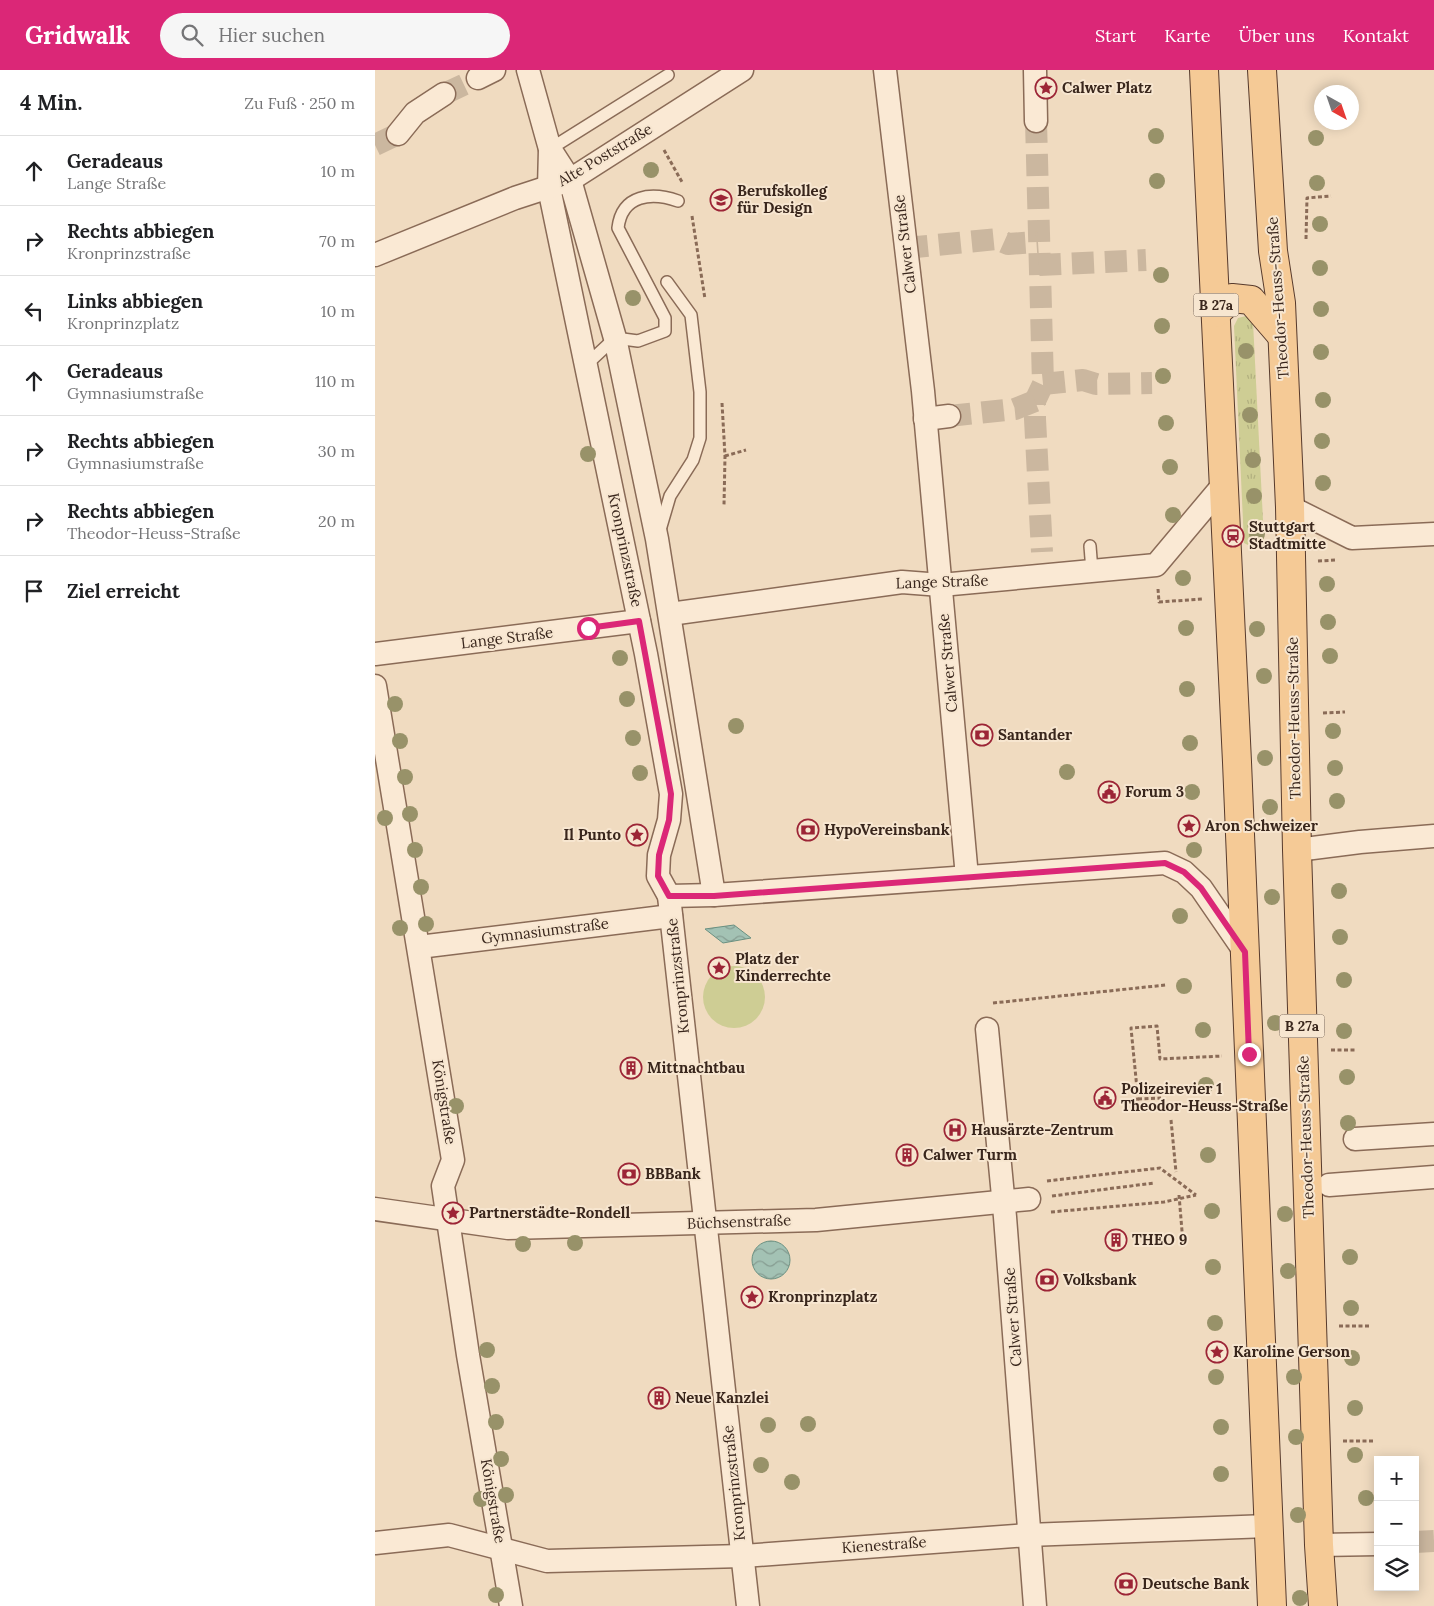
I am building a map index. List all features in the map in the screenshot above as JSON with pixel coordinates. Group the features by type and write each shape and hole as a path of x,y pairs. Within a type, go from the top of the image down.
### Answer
{"main road":[{"name":"B 27a","path":"1204,70 1225,484 1256,1189 1267,1526 1272,1606"},
{"name":"Theodor-Heuss-Straße","path":"1262,70 1273,250 1281,303 1291,507 1297,850 1319,1545 1323,1606"},
{"path":"1216,314 1232,298 1251,300 1282,336"}],"street":[{"name":"Kronprinzstraße","path":"527,70 559,184 615,338 657,539 714,896"},
{"name":"Alte Poststraße","path":"375,255 515,198 559,184 742,70"},
{"name":"Calwer Straße","path":"885,70 925,419 967,877"},
{"path":"1035,70 1036,121"},
{"path":"398,134 415,113 444,94"},
{"name":"Kronprinzstraße","path":"559,184 586,365 646,654 671,794 669,820 659,855 658,876 670,906 749,1606"},
{"path":"925,419 949,416"},
{"name":"Lange Straße","path":"670,614 902,582 941,585 1156,565 1225,484"},
{"path":"1291,507 1352,538 1434,534"},
{"path":"646,654 670,614"},
{"name":"Lange Straße","path":"375,654 639,621"},
{"name":"Königstraße","path":"375,686 453,1160 443,1186 468,1355 511,1606"},
{"path":"1297,850 1434,836"},
{"path":"670,906 714,896 1165,863 1184,872 1201,888 1245,952"},
{"name":"Gymnasiumstraße","path":"419,947 670,906"},
{"name":"Calwer Straße","path":"987,1029 1003,1202 1035,1606"},
{"path":"1355,1139 1434,1134"},
{"path":"1329,1185 1434,1177"},
{"name":"Büchsenstraße","path":"375,1209 508,1228 816,1220 1029,1200"},
{"name":"Kienestraße","path":"375,1543 449,1535 547,1561 743,1556 1028,1535 1267,1526"},
{"path":"1319,1545 1374,1544"}],"lane":[{"path":"549,149 668,75"},
{"path":"586,365 615,338 638,341 665,331 665,318 617,228 619,215 629,204 644,197 661,195 678,201"},
{"path":"657,539 670,496 693,460 700,438 700,392 691,316 667,282"},
{"path":"1090,546 1092,570"}],"path":[{"path":"1306,239 1307,198 1331,196"},
{"path":"725,456 746,450"},
{"path":"985,1004 1166,984"},
{"path":"1138,1099 1131,1028 1157,1026 1160,1059 1249,1054"},
{"path":"1129,1100 1161,1098"},
{"path":"1171,1120 1176,1172"},
{"path":"1045,1181 1160,1168 1196,1195 1144,1204 1049,1212"},
{"path":"1029,1200 1154,1183"},
{"path":"1179,1195 1183,1243"}],"green space":[{"path":"1246,316 1253,322 1264,540 1252,546 1244,543 1234,326 1238,318"},
{"path":"734,966 746,968 756,975 763,985 765,997 763,1009 756,1019 746,1026 734,1028 722,1026 712,1019 705,1009 703,997 705,985 712,975 722,968"}],"water":[{"path":"734,925 751,938 723,943 705,929"},
{"path":"771,1241 784,1247 790,1260 784,1273 771,1279 758,1273 752,1260 758,1247"}],"tunnel":[{"path":"444,94 478,78"},
{"path":"1036,121 1043,384 1035,401 1035,419 1042,552"},
{"path":"375,145 398,134"},
{"path":"906,248 997,239 1008,244 1038,242"},
{"path":"1039,265 1146,260"},
{"path":"1043,384 1083,380 1096,384 1152,383"},
{"path":"949,416 1015,409 1035,401"},
{"path":"1419,1542 1434,1541"}],"place":[{"name":"Calwer Platz","path":"1046,88"},
{"name":"Berufskolleg für Design","path":"721,200"},
{"name":"Stuttgart Stadtmitte","path":"1233,536"},
{"name":"Santander","path":"982,735"},
{"name":"Forum 3","path":"1109,792"},
{"name":"Aron Schweizer","path":"1189,826"},
{"name":"HypoVereinsbank","path":"808,830"},
{"name":"Il Punto","path":"637,835"},
{"name":"Platz der Kinderrechte","path":"719,968"},
{"name":"Mittnachtbau","path":"631,1068"},
{"name":"Polizeirevier 1 Theodor-Heuss-Straße","path":"1105,1098"},
{"name":"Hausärzte-Zentrum","path":"955,1130"},
{"name":"Calwer Turm","path":"907,1155"},
{"name":"BBBank","path":"629,1174"},
{"name":"Partnerstädte-Rondell","path":"453,1213"},
{"name":"THEO 9","path":"1116,1240"},
{"name":"Volksbank","path":"1047,1280"},
{"name":"Kronprinzplatz","path":"752,1297"},
{"name":"Karoline Gerson","path":"1217,1352"},
{"name":"Neue Kanzlei","path":"659,1398"},
{"name":"Deutsche Bank","path":"1126,1584"}],"route":[{"path":"588,628 639,621 671,794 669,820 659,855 658,876 669,896 714,896 1165,863 1184,872 1201,888 1245,952 1249,1054"}]}
